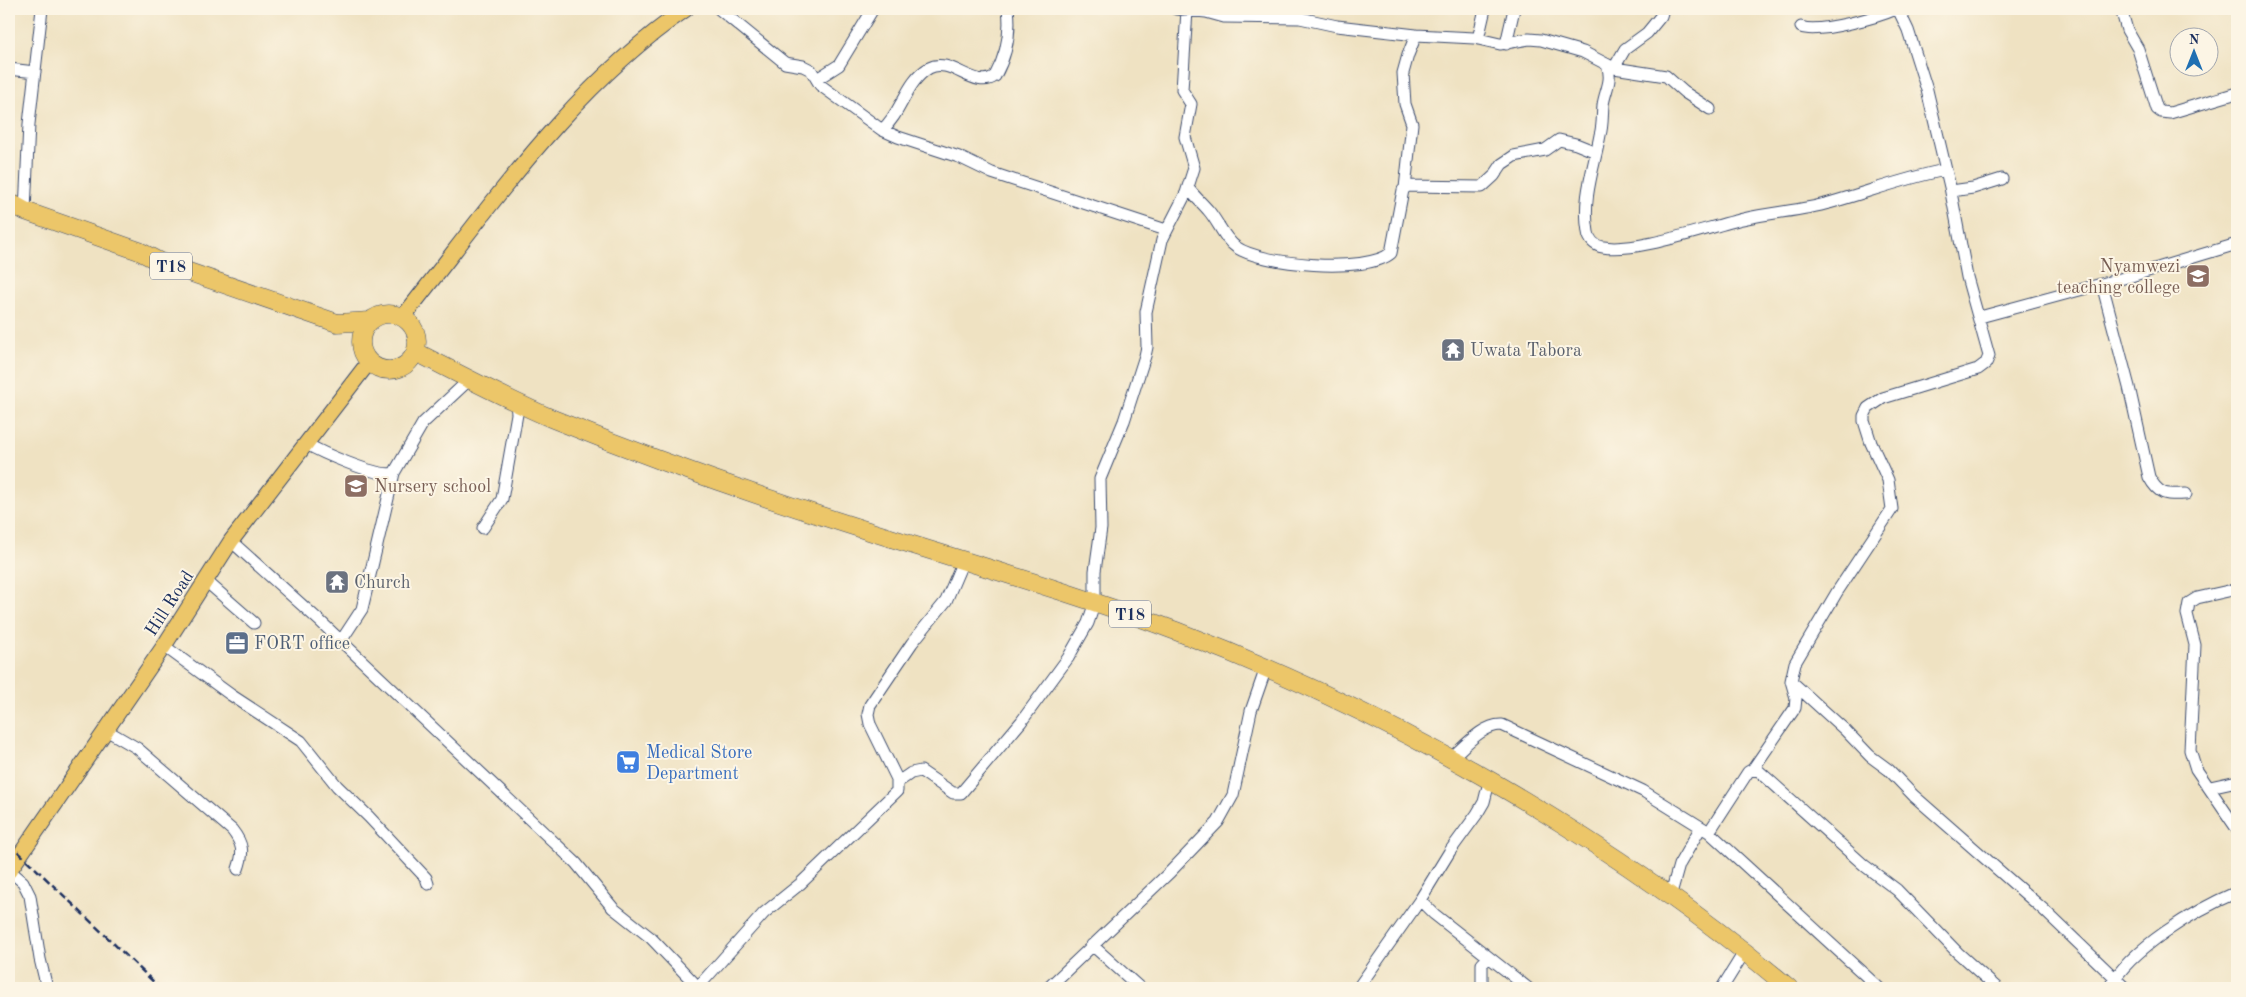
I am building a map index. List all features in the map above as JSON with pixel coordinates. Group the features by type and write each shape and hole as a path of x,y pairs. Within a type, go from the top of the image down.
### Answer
{"highway":[{"name":"T18","path":"9,202 25,211 138,251 160,262 337,323 370,321"},
{"path":"386,314 403,317 414,329 417,344 416,352 404,366 386,370 369,362 361,346 361,336 370,321 386,314"},
{"name":"T18","path":"337,323 361,346"},
{"name":"T18","path":"416,352 550,417 660,460 830,519 1095,602 1266,668 1450,758 1570,828 1745,951 1789,988"}],"main road":[{"path":"403,317 566,114 662,25 686,9"},
{"name":"Hill Road","path":"9,871 164,646 231,541 305,442 369,362"}],"street":[{"path":"25,211 29,124 42,9"},
{"path":"718,9 785,63 806,68 814,73 824,88 882,130 959,158 992,173 1166,230"},
{"path":"817,80 839,65 873,9"},
{"path":"882,130 895,117 918,77 928,68 945,66 985,80 995,76 1003,59 1009,33 1008,9"},
{"path":"231,541 341,641 576,863 613,908 651,938 699,988 764,913 800,884 894,795 898,782 911,773 921,771 953,793 961,793 1021,722 1068,658 1088,623 1095,602 1095,571 1101,528 1100,480 1124,421 1148,348 1146,312 1166,230 1188,188 1194,168 1185,137 1191,104 1182,90 1181,9 1224,17 1300,18 1337,26 1416,35 1478,39 1506,44 1526,39 1541,40 1583,52 1610,67 1666,76 1684,92 1710,109"},
{"path":"1478,39 1486,9"},
{"path":"1506,44 1514,9"},
{"path":"1663,9 1661,16 1647,33 1625,49 1610,67 1610,85 1604,101 1601,132 1587,188 1588,230 1592,242 1603,247 1644,244 1743,219 1827,204 1901,180 1945,170"},
{"path":"1670,897 1678,865 1748,772 1753,769 1795,708 1796,698 1791,681 1792,668 1892,509 1888,480 1866,428 1865,412 1874,402 1883,398 1910,388 1945,381 1982,367 1988,360 1989,353 1967,277 1951,191 1924,80 1897,9 1872,18 1822,29 1809,30 1801,26"},
{"path":"2120,9 2127,30 2138,49 2157,108 2161,112 2170,113 2237,93"},
{"path":"1188,188 1208,210 1232,243 1240,249 1283,261 1340,264 1378,260 1391,253 1405,188 1412,124 1405,104 1403,73 1416,35"},
{"path":"9,68 35,72"},
{"path":"1405,188 1418,185 1482,187 1494,176 1502,164 1514,156 1545,150 1559,140 1596,152"},
{"path":"1951,191 1973,188 2002,179"},
{"path":"1980,317 2102,284 2237,244"},
{"path":"2102,284 2130,392 2149,477 2155,489 2161,493 2186,494"},
{"path":"341,641 362,609 394,473 424,423 470,379"},
{"path":"483,528 502,499 517,414 516,400"},
{"path":"305,442 332,457 383,473 394,473"},
{"path":"898,782 870,724 869,708 876,694 912,643 946,601 963,561"},
{"path":"206,581 254,623"},
{"path":"2237,589 2197,598 2189,603 2187,614 2195,645 2190,750 2196,769 2237,829"},
{"path":"164,646 230,695 301,741 337,786 389,837 426,878 428,884"},
{"path":"1048,988 1092,944 1170,872 1208,832 1222,814 1233,795 1251,711 1266,668"},
{"path":"1791,681 1845,730 1870,756 1892,773 1914,796 2058,922 2112,983 2125,988"},
{"path":"1450,758 1489,728 1497,725 1508,727 1643,791 1705,829 1879,988"},
{"path":"106,730 137,748 232,830 242,847 243,855 238,869"},
{"path":"1753,769 1771,779 1865,866 1897,890 1958,953 1997,988"},
{"path":"2210,787 2237,781"},
{"path":"1358,988 1477,814 1484,802 1489,782"},
{"path":"9,871 23,882 30,896 38,952 47,988"},
{"path":"2112,983 2139,952 2161,935 2237,892"},
{"path":"1420,900 1434,914 1528,988"},
{"path":"1092,944 1140,988"},
{"path":"1722,988 1745,951"},
{"path":"1482,988 1482,964 1488,958"}],"railway":[{"path":"9,843 160,988"}],"place":[{"name":"Nyamwezi teaching college","path":"2198,276"},
{"name":"Uwata Tabora","path":"1453,350"},
{"name":"Nursery school","path":"356,486"},
{"name":"Church","path":"337,582"},
{"name":"FORT office","path":"237,643"},
{"name":"Medical Store Department","path":"628,762"}]}
